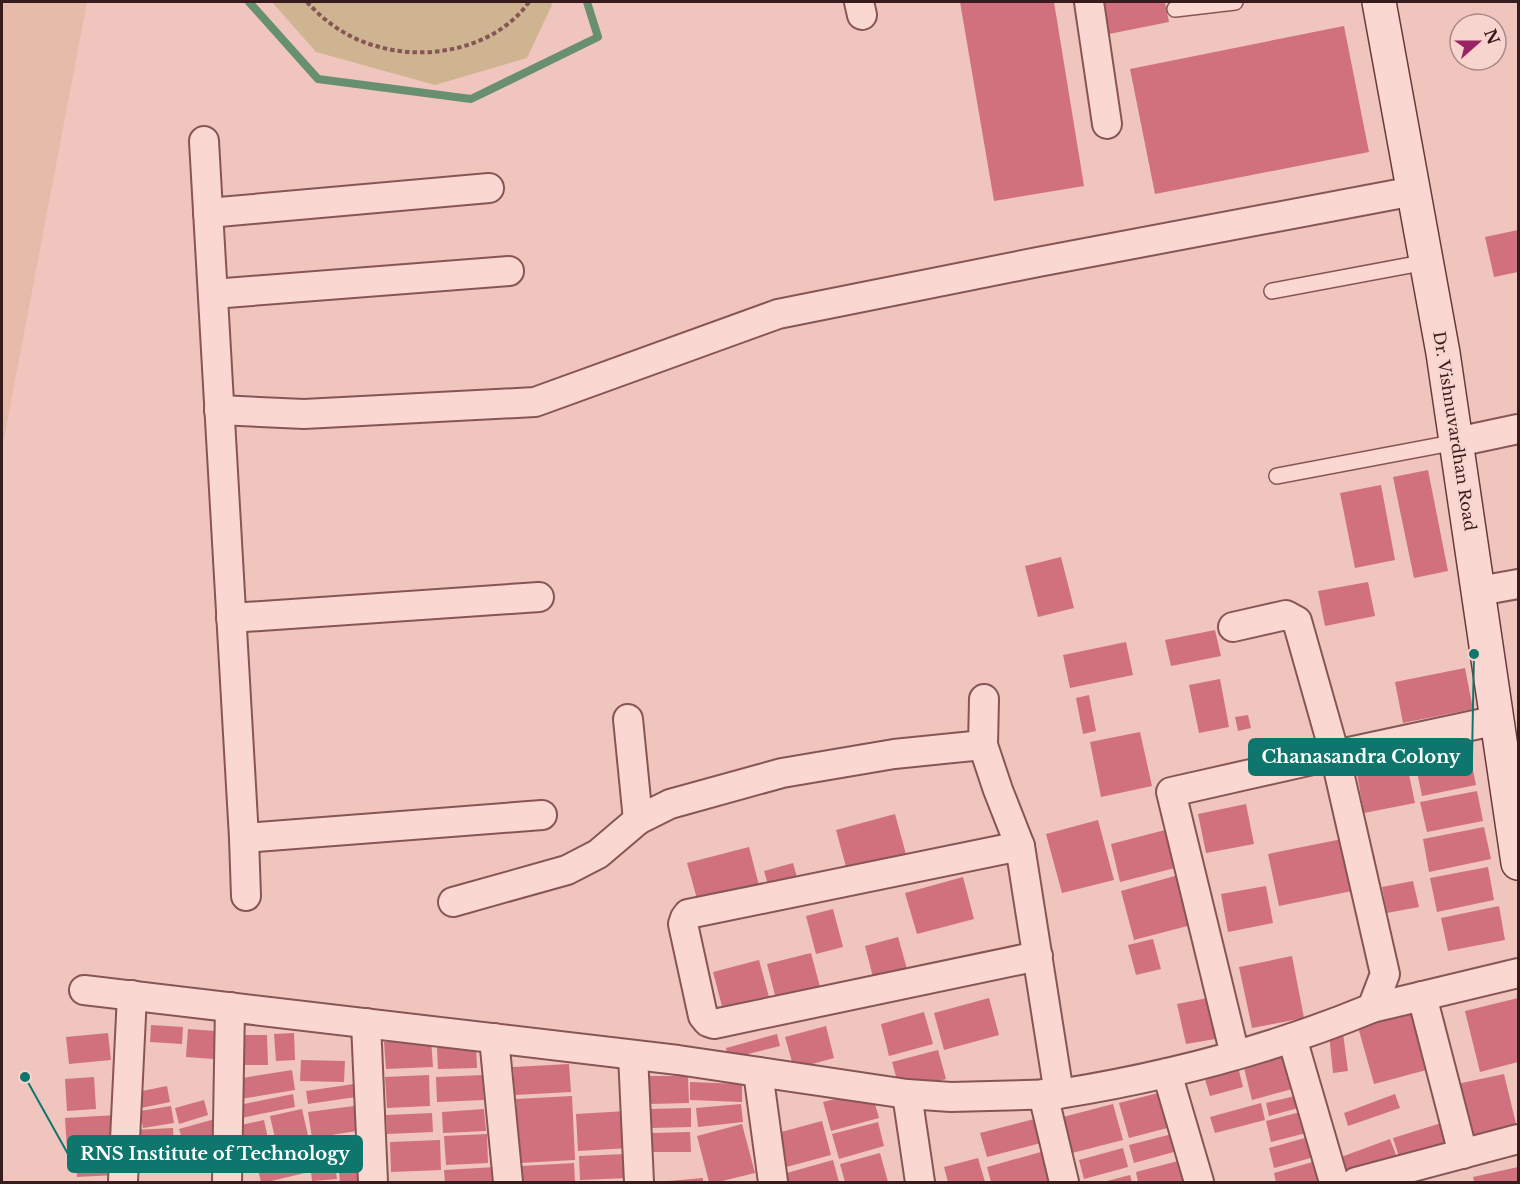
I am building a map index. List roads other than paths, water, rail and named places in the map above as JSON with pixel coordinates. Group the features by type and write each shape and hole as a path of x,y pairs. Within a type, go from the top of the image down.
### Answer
{"main road":[{"name":"Dr. Vishnuvardhan Road","path":"1379,2 1443,353 1479,591 1506,736 1518,863"}],"street":[{"path":"1089,2 1107,124"},
{"path":"204,141 246,896"},
{"path":"208,213 489,188"},
{"path":"219,410 304,414 535,402 778,314 1414,191"},
{"path":"213,294 509,272"},
{"path":"1457,442 1518,429"},
{"path":"1479,591 1518,584"},
{"path":"231,618 539,597"},
{"path":"1233,627 1286,615 1297,621 1335,755 1385,974 1372,1008"},
{"path":"984,699 983,745 1020,846 1038,956 1051,1094 1064,1182"},
{"path":"628,719 638,820"},
{"path":"1235,1054 1171,792 1335,755 1506,736"},
{"path":"453,902 567,870 598,854 638,820 669,804 782,773 894,754 983,745"},
{"path":"244,838 542,815"},
{"path":"1020,846 688,914 683,924 703,1016 708,1022 714,1024 1038,956"},
{"path":"84,990 678,1060 907,1094 951,1097 1051,1094 1089,1089 1167,1073 1292,1038 1372,1008 1518,973"},
{"path":"123,1180 132,995"},
{"path":"1422,996 1463,1154"},
{"path":"227,1182 230,1007"},
{"path":"366,1023 373,1182"},
{"path":"494,1038 508,1182"},
{"path":"1292,1038 1334,1182"},
{"path":"633,1055 639,1182"},
{"path":"758,1072 773,1182"},
{"path":"1167,1073 1199,1182"},
{"path":"907,1094 920,1182"},
{"path":"1356,1182 1518,1139"}],"lane":[{"path":"1175,9 1235,2"},
{"path":"1272,291 1427,262"},
{"path":"1277,476 1457,442"}],"waterway":[{"path":"249,2 318,79 471,99 598,37 587,2"}],"place":[{"name":"Chanasandra Colony","path":"1474,654"},
{"name":"RNS Institute of Technology","path":"25,1077"}]}
